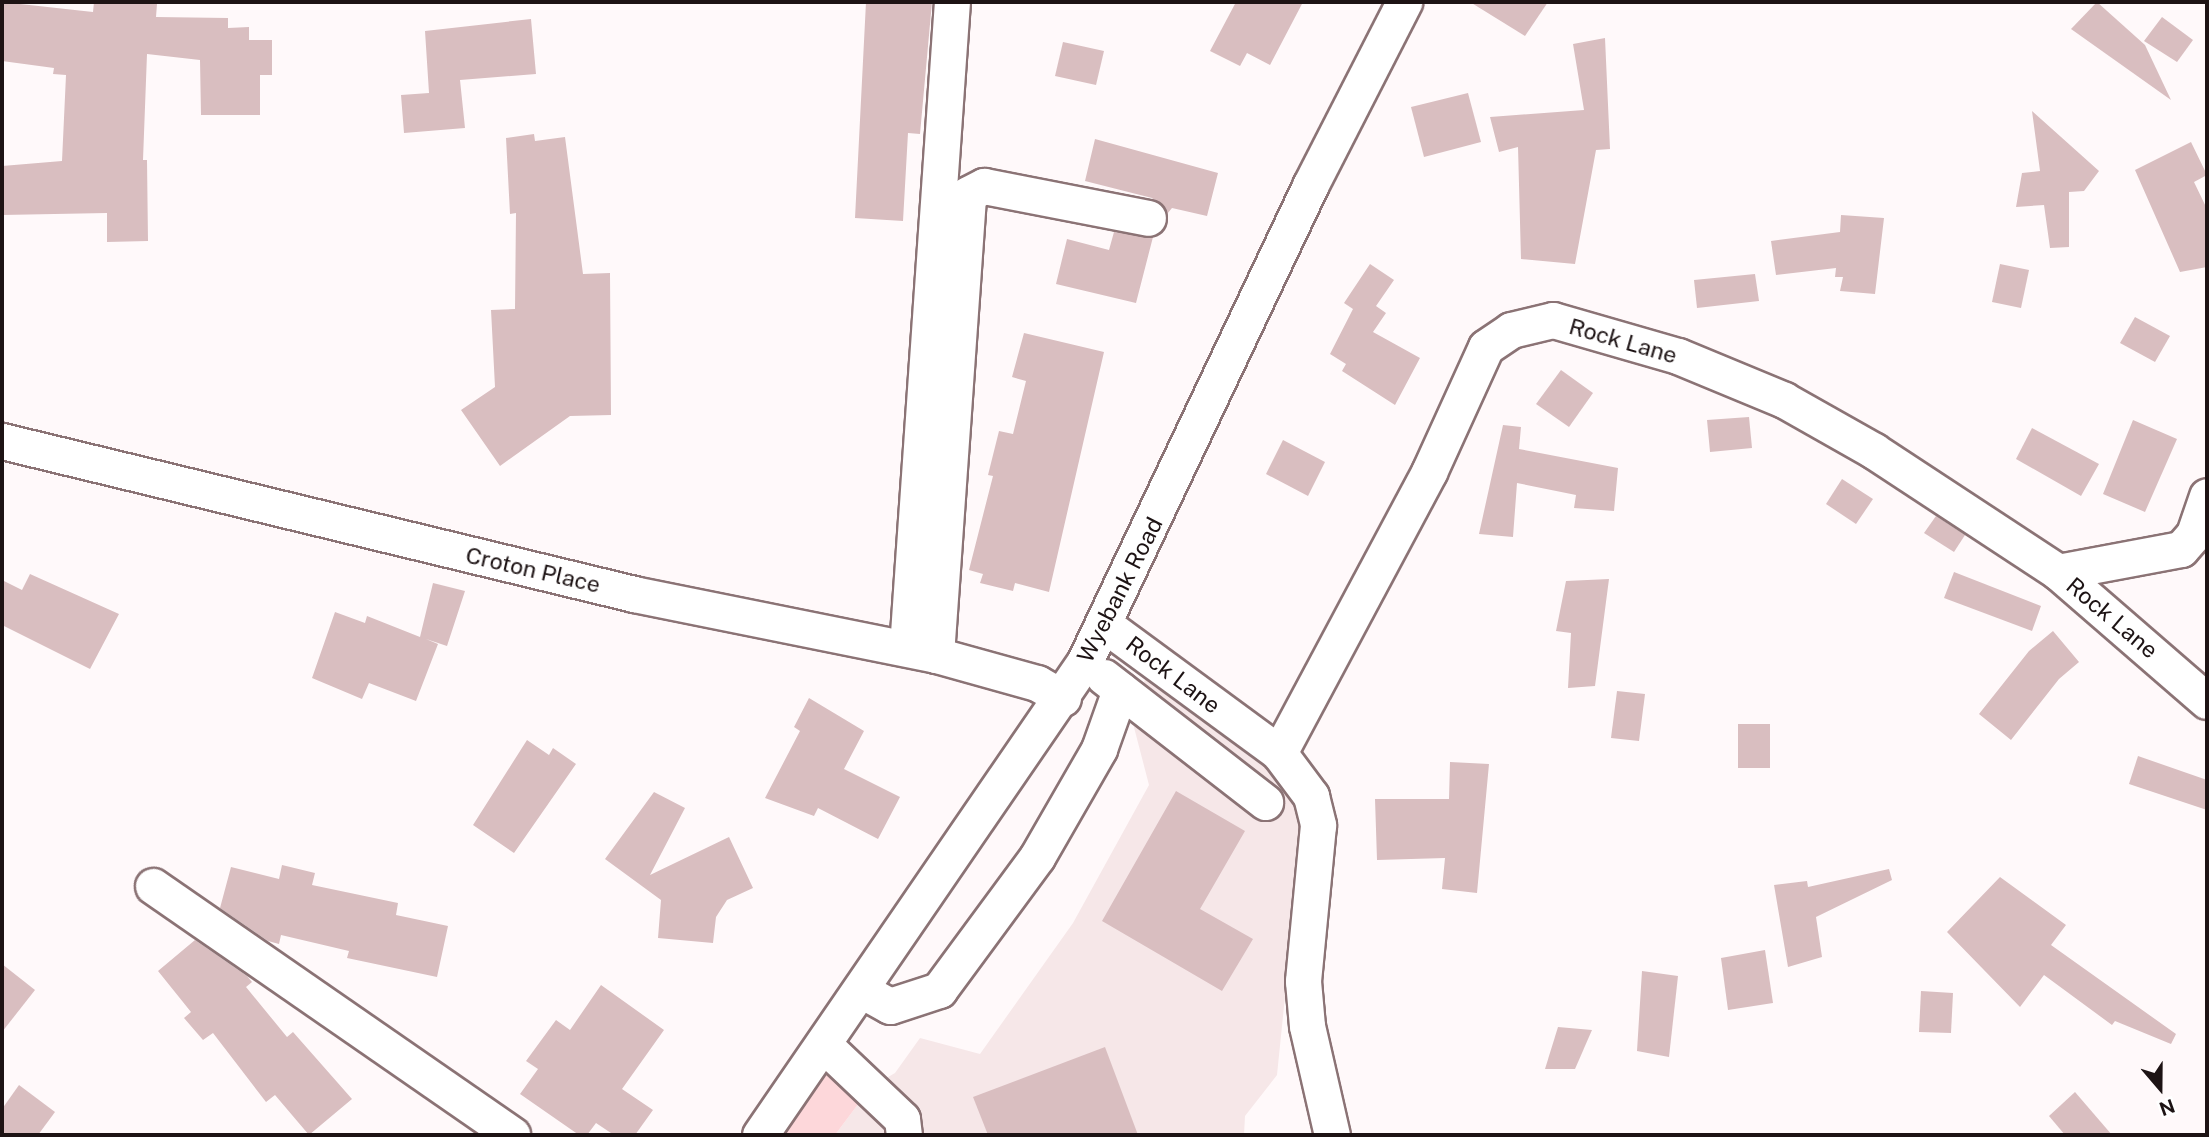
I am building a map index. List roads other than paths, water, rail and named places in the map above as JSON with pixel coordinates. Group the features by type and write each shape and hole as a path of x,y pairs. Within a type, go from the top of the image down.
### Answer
{"street":[{"path":"922,652 952,2"},
{"name":"Wyebank Road","path":"760,1135 1063,698 1085,661 1105,625 1310,186 1404,2"},
{"path":"922,652 968,194 973,187 984,186 1148,218"},
{"name":"Rock Lane","path":"1105,625 1279,753 1429,472 1475,365 1497,337 1527,325 1553,320 1678,356 1784,400 1874,451 2058,572 2207,701"},
{"name":"Croton Place","path":"2,441 634,594 922,652 1037,683 1063,698"},
{"path":"2058,572 2181,549 2194,534 2207,496"},
{"path":"1085,661 1265,802"},
{"path":"861,990 890,1006 939,990 1037,857 1099,749 1120,690"},
{"path":"1279,753 1311,796 1318,825 1303,981 1307,1026 1332,1135"},
{"path":"153,886 512,1135"},
{"path":"823,1044 902,1119 904,1135"}]}
